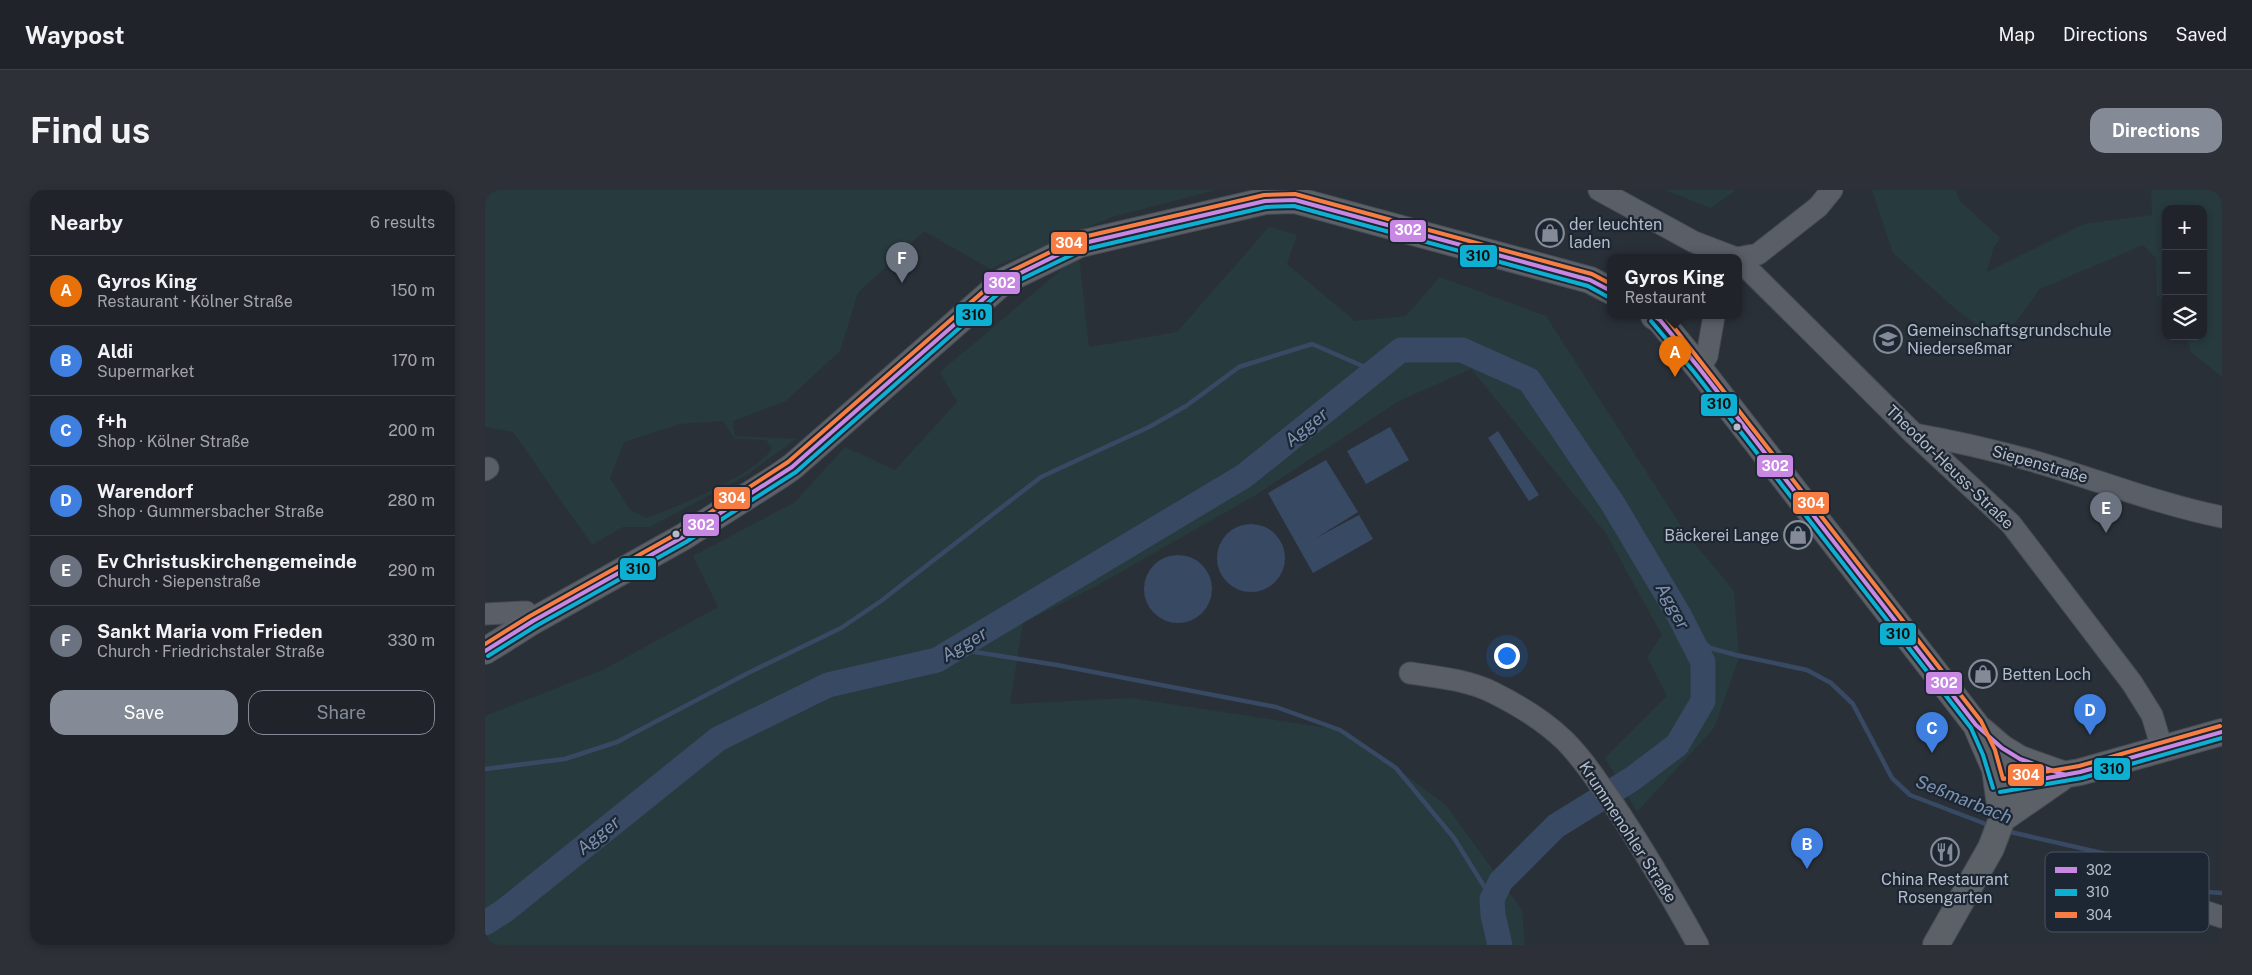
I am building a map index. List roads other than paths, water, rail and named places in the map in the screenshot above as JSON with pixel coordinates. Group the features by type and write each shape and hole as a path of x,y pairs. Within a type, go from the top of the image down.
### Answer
{"main road":[{"path":"485,651 533,621 654,554 792,467 1004,282 1080,244 1265,201 1295,200 1590,280 1607,289"},
{"path":"1658,319 1699,368 1975,725 1989,753 1999,786 2000,827"},
{"path":"1975,725 2002,748 2020,759 2065,775"},
{"path":"1999,786 2065,775 2222,732"},
{"path":"1936,945 2000,827 2065,775"}],"street":[{"path":"1599,190 1694,242 1725,254"},
{"path":"1742,258 1758,254 1766,249 1818,207 1832,190"},
{"name":"Theodor-Heuss-Straße","path":"1742,263 1914,434 2011,524 2132,683 2152,714 2162,748"},
{"path":"1699,368 1707,356 1714,319"},
{"name":"Siepenstraße","path":"1914,434 1966,444 2033,461 2164,503 2222,516"},
{"path":"485,614 526,612 533,621"},
{"name":"Krummenohler Straße","path":"1410,673 1462,681 1493,693 1551,728 1565,740 1593,774 1620,814 1662,880 1698,945"},
{"path":"2209,913 2222,917"}],"water":[{"path":"1390,427 1409,460 1366,484 1347,451"},
{"path":"1498,431 1539,495 1529,501 1488,438"},
{"path":"1326,460 1358,512 1316,538 1359,515 1373,539 1313,573 1268,493"},
{"path":"1258,524 1270,530 1279,539 1285,551 1283,571 1275,582 1258,592 1244,592 1227,582 1219,571 1217,551 1227,534 1238,526"},
{"path":"1178,555 1191,558 1202,565 1209,576 1212,589 1209,602 1202,613 1191,620 1178,623 1165,620 1154,613 1147,602 1144,589 1147,576 1154,565 1165,558"}],"waterway":[{"path":"485,769 565,759 617,742 748,673 841,628 881,601 1041,477 1149,427 1186,406 1239,367 1312,344 1374,371"},
{"name":"Agger","path":"485,923 504,911 718,739 828,685 937,660 1244,476 1401,350 1462,350 1529,380 1613,504 1679,615 1703,662 1703,701 1677,745 1632,779 1556,826 1501,881 1492,899 1493,915 1500,945"},
{"name":"Seßmarbach","path":"1691,641 1705,643 1710,648 1736,655 1807,670 1831,683 1853,704 1892,778 1910,795 1991,826"},
{"path":"956,649 1057,665 1276,707 1340,730 1396,768 1454,838 1492,899"},
{"name":"Seßmarbach","path":"2006,831 2098,852"},
{"name":"Seßmarbach","path":"2209,892 2222,893"}],"place":[{"name":"der leuchten laden","path":"1550,233"},
{"name":"Sankt Maria vom Frieden","path":"902,283"},
{"name":"Gemeinschaftsgrundschule Niederseßmar","path":"1888,339"},
{"name":"Gyros King","path":"1675,377"},
{"name":"Ev Christuskirchengemeinde","path":"2106,533"},
{"name":"Bäckerei Lange","path":"1798,535"},
{"name":"Betten Loch","path":"1983,674"},
{"name":"Warendorf","path":"2090,735"},
{"name":"f+h","path":"1932,753"},
{"name":"China Restaurant Rosengarten","path":"1945,852"},
{"name":"Aldi","path":"1807,869"}]}
